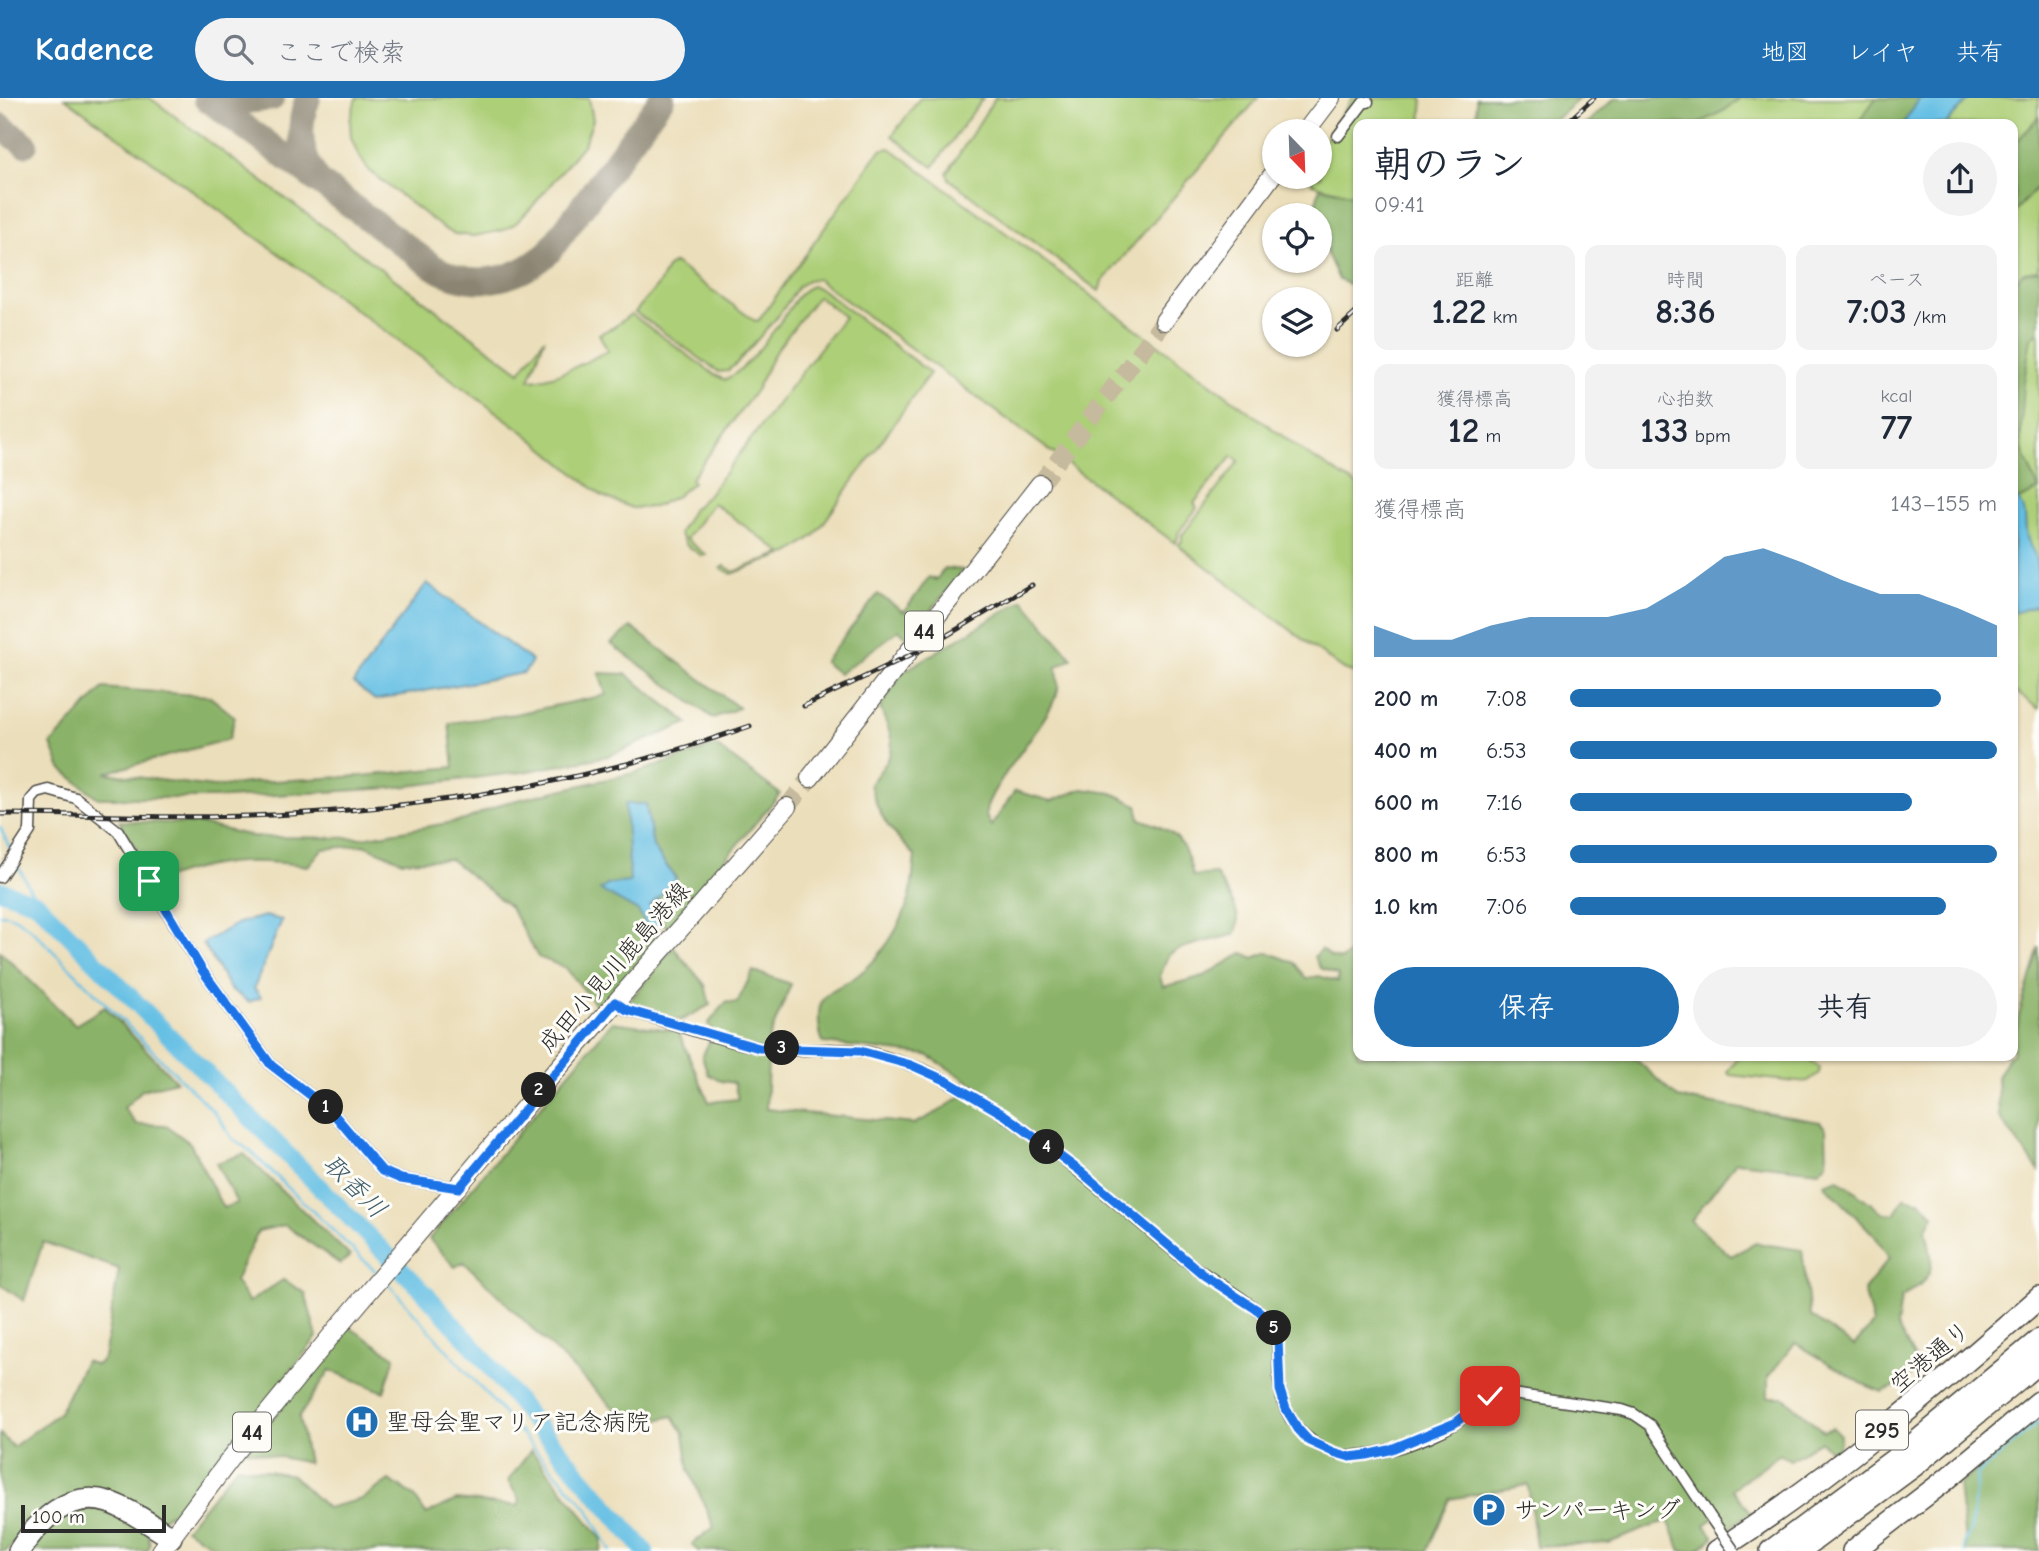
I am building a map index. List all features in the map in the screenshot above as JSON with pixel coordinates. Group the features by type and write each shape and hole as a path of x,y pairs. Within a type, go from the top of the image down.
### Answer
{"highway":[{"name":"空港通り","path":"1717,1551 1802,1492 1921,1400 2039,1298"},
{"path":"1771,1551 1903,1453 2039,1340"},
{"path":"1799,1551 1915,1465 2039,1362"},
{"path":"1853,1551 1943,1482 2039,1402"},
{"path":"19,1551 45,1518 69,1503 83,1500 110,1502 166,1544"}],"main road":[{"path":"1315,119 1331,98"},
{"path":"1164,321 1262,189"},
{"name":"44","path":"810,778 1040,484"},
{"name":"成田小見川鹿島港線","path":"166,1544 231,1458 336,1330 615,1002 787,807"}],"street":[{"path":"1338,136 1360,106 1368,102"},
{"path":"0,877 30,831 31,800 37,793 48,790 76,798 114,828 202,970 271,1065 332,1112 382,1171 401,1179 459,1188"},
{"path":"615,1002 627,1010 759,1048 860,1051 911,1065 947,1081 1006,1116 1080,1171 1205,1276 1259,1311 1272,1324 1278,1339 1280,1390 1286,1409 1309,1441 1333,1452 1350,1457 1359,1456 1400,1446 1455,1423 1496,1394 1506,1393 1622,1410 1634,1414 1650,1425 1734,1551"}],"green space":[{"path":"65,98 150,98 520,372 545,338 529,380 559,374 608,351 599,334 631,314 725,380 749,361 800,295 813,286 821,289 930,373 815,535 791,552 732,574 721,568 725,566 734,572 782,553 713,503 686,539 706,555 702,556 686,545 679,533 693,509 708,495 844,317 818,296 775,352 756,390 691,479 693,482 677,496 654,507 632,508 602,496 525,433"},
{"path":"356,98 589,98 593,120 584,144 516,223 504,230 474,236 455,234 444,229 369,171 351,137 350,121"},
{"path":"920,98 983,98 933,167 892,136"},
{"path":"995,98 1258,98 1102,282 1099,291 949,179 947,173"},
{"path":"1352,98 1423,98 1421,119 1353,119 1353,195 1331,189 1332,129"},
{"path":"1476,98 1580,98 1556,119 1477,119"},
{"path":"1615,98 1740,98 1708,119 1592,119"},
{"path":"1740,98 2039,98 2039,709 2018,693 2018,119 1708,119"},
{"path":"1876,98 1920,98 1906,119 1861,119"},
{"path":"2039,116 2039,185 2018,208 2018,140"},
{"path":"890,148 1307,454 1353,483 1353,672 1341,668 1178,545 1182,541 1182,535 1239,461 1232,456 1194,503 1197,508 1178,533 1175,543 817,279 808,280 798,287 779,315 727,371 719,372 635,312 659,284 668,267 674,263 755,321 759,320 881,150"},
{"path":"1320,189 1353,195 1353,286 1339,280 1332,265 1332,203 1316,203"},
{"path":"2039,270 2039,332 2031,338 2024,381 2020,445 2039,490 2019,500 2018,277 2024,272"},
{"path":"945,568 964,570 908,638 899,630 839,674 824,662 878,594 904,612 929,577 936,580"},
{"path":"1023,600 1072,658 1057,667 1058,689 1053,702 995,790 986,816 991,826 1015,791 1051,801 1082,789 1112,793 1137,805 1140,819 1177,838 1186,853 1193,876 1216,874 1236,911 1238,919 1235,934 1190,946 1169,955 1160,976 1163,987 1204,976 1243,953 1254,958 1268,952 1295,963 1306,979 1319,976 1338,982 1338,975 1320,968 1314,957 1322,949 1331,957 1341,960 1353,950 1353,1061 1638,1061 1678,1098 1820,1122 1826,1129 1827,1163 1819,1171 1736,1162 1691,1221 1731,1256 1756,1243 1802,1250 1810,1316 1854,1346 1873,1324 1864,1290 1890,1258 1874,1235 1824,1184 1839,1179 1883,1213 1894,1214 1904,1198 1921,1202 1934,1216 1926,1230 1931,1254 1930,1270 1922,1283 1901,1298 1897,1326 1918,1364 1908,1381 1882,1392 1863,1384 1795,1343 1768,1377 1768,1397 1783,1397 1823,1431 1833,1428 1840,1435 1840,1443 1836,1449 1830,1450 1821,1441 1790,1460 1780,1454 1732,1489 1751,1513 1727,1529 1716,1516 1705,1525 1714,1537 1697,1551 1681,1551 1668,1520 1609,1543 1536,1546 1528,1485 1450,1499 1427,1551 698,1551 692,1544 714,1527 689,1470 684,1434 673,1416 632,1426 464,1262 455,1267 429,1239 612,1022 678,1031 709,1102 738,1099 734,1083 721,1081 708,1074 702,1056 714,1033 708,1024 726,1002 737,1003 753,971 791,984 769,1038 766,1109 914,1124 938,1112 976,1086 927,1055 824,1043 819,1028 822,1001 828,994 866,969 882,951 905,911 910,895 915,856 887,823 877,806 870,784 890,755 891,748 889,732 880,708 903,672"},
{"path":"631,627 739,708 713,718 611,644"},
{"path":"599,673 626,674 688,723 608,756 523,772 391,788 227,798 98,798 61,769 51,744 103,688 209,696 235,717 229,739 105,773 214,787 454,767 449,723 515,714 606,695"},
{"path":"716,746 780,794 667,928 650,907 676,878 653,847 646,804 630,883 609,884 601,890 638,911 657,941 598,1007 566,968 538,957 510,907 450,859 402,861 364,845 322,849 308,866 267,862 231,863 195,869 156,882 119,821 201,824 256,837 362,838 465,820 504,803 638,772"},
{"path":"673,947 705,985 710,1005 680,1021 628,1003"},
{"path":"2039,947 2039,1171 1999,1117 1997,1077 2006,1061 2018,1061 2019,1015"},
{"path":"0,951 75,1025 105,1007 176,1081 142,1090 124,1108 136,1124 165,1125 190,1143 223,1208 237,1203 216,1163 244,1154 350,1256 340,1264 285,1225 258,1231 235,1281 249,1302 283,1280 305,1293 317,1337 185,1507 159,1520 130,1500 48,1509 6,1551 0,1551 0,1434 13,1447 59,1413 85,1361 97,1365 104,1357 119,1269 43,1242 24,1301 0,1284"},
{"path":"1735,1061 1810,1061 1820,1068 1819,1073 1808,1081 1797,1082 1730,1075 1727,1072"},
{"path":"349,1327 395,1357 384,1392 330,1370 299,1417 308,1463 247,1450"},
{"path":"2038,1418 2039,1551 1966,1551 1959,1485"},
{"path":"531,1450 602,1539 601,1551 223,1551 185,1529 237,1466 292,1475 327,1508 362,1499 389,1480 414,1496 426,1514 457,1500 518,1506 520,1500 508,1481"},
{"path":"99,1507 148,1532 150,1545 147,1551 28,1551 59,1520"}],"water":[{"path":"1920,98 1970,98 1951,119 1906,119"},
{"path":"2018,499 2024,510 2026,534 2035,555 2039,605 2018,611"},
{"path":"427,583 532,661 524,673 375,700 353,683"},
{"path":"625,804 646,804 653,847 676,879 650,906 662,923 652,934 638,911 600,890 609,884 630,882"},
{"path":"265,916 282,920 254,988 261,997 249,1002 230,989 203,943 238,923"}],"waterway":[{"path":"0,827 12,853"},
{"path":"16,862 37,903"},
{"name":"取香川","path":"0,890 37,903 426,1294 645,1551"},
{"path":"0,914 13,917 32,930 215,1113 232,1138 250,1151 375,1271"},
{"path":"385,1280 587,1508 611,1551"},
{"path":"1964,1551 1964,1542 1971,1530 1977,1475 2039,1421"}],"taxiway":[{"path":"206,98 432,266 447,274 477,280 507,277 548,253 662,98"},
{"path":"221,98 245,101 272,98"},
{"path":"308,98 301,129 303,150 317,179"},
{"path":"0,126 25,144"}],"tunnel":[{"path":"1040,484 1164,321"},
{"path":"787,807 810,778"}],"railway":[{"path":"1571,119 1594,98"},
{"path":"1337,330 1353,316"},
{"path":"804,706 929,646 1032,585"},
{"path":"0,814 250,816 315,813 442,800 565,779 688,747 750,726"}],"place":[{"name":"聖母会聖マリア記念病院","path":"362,1422"},
{"name":"サンパーキング","path":"1489,1510"}],"route":[{"path":"149,881 202,970 271,1065 332,1112 382,1171 401,1179 459,1188 615,1002 627,1010 759,1048 860,1051 911,1065 947,1081 1006,1116 1080,1171 1205,1276 1259,1311 1272,1324 1278,1339 1280,1390 1286,1409 1309,1441 1333,1452 1350,1457 1389,1450 1455,1423 1490,1396"}]}
